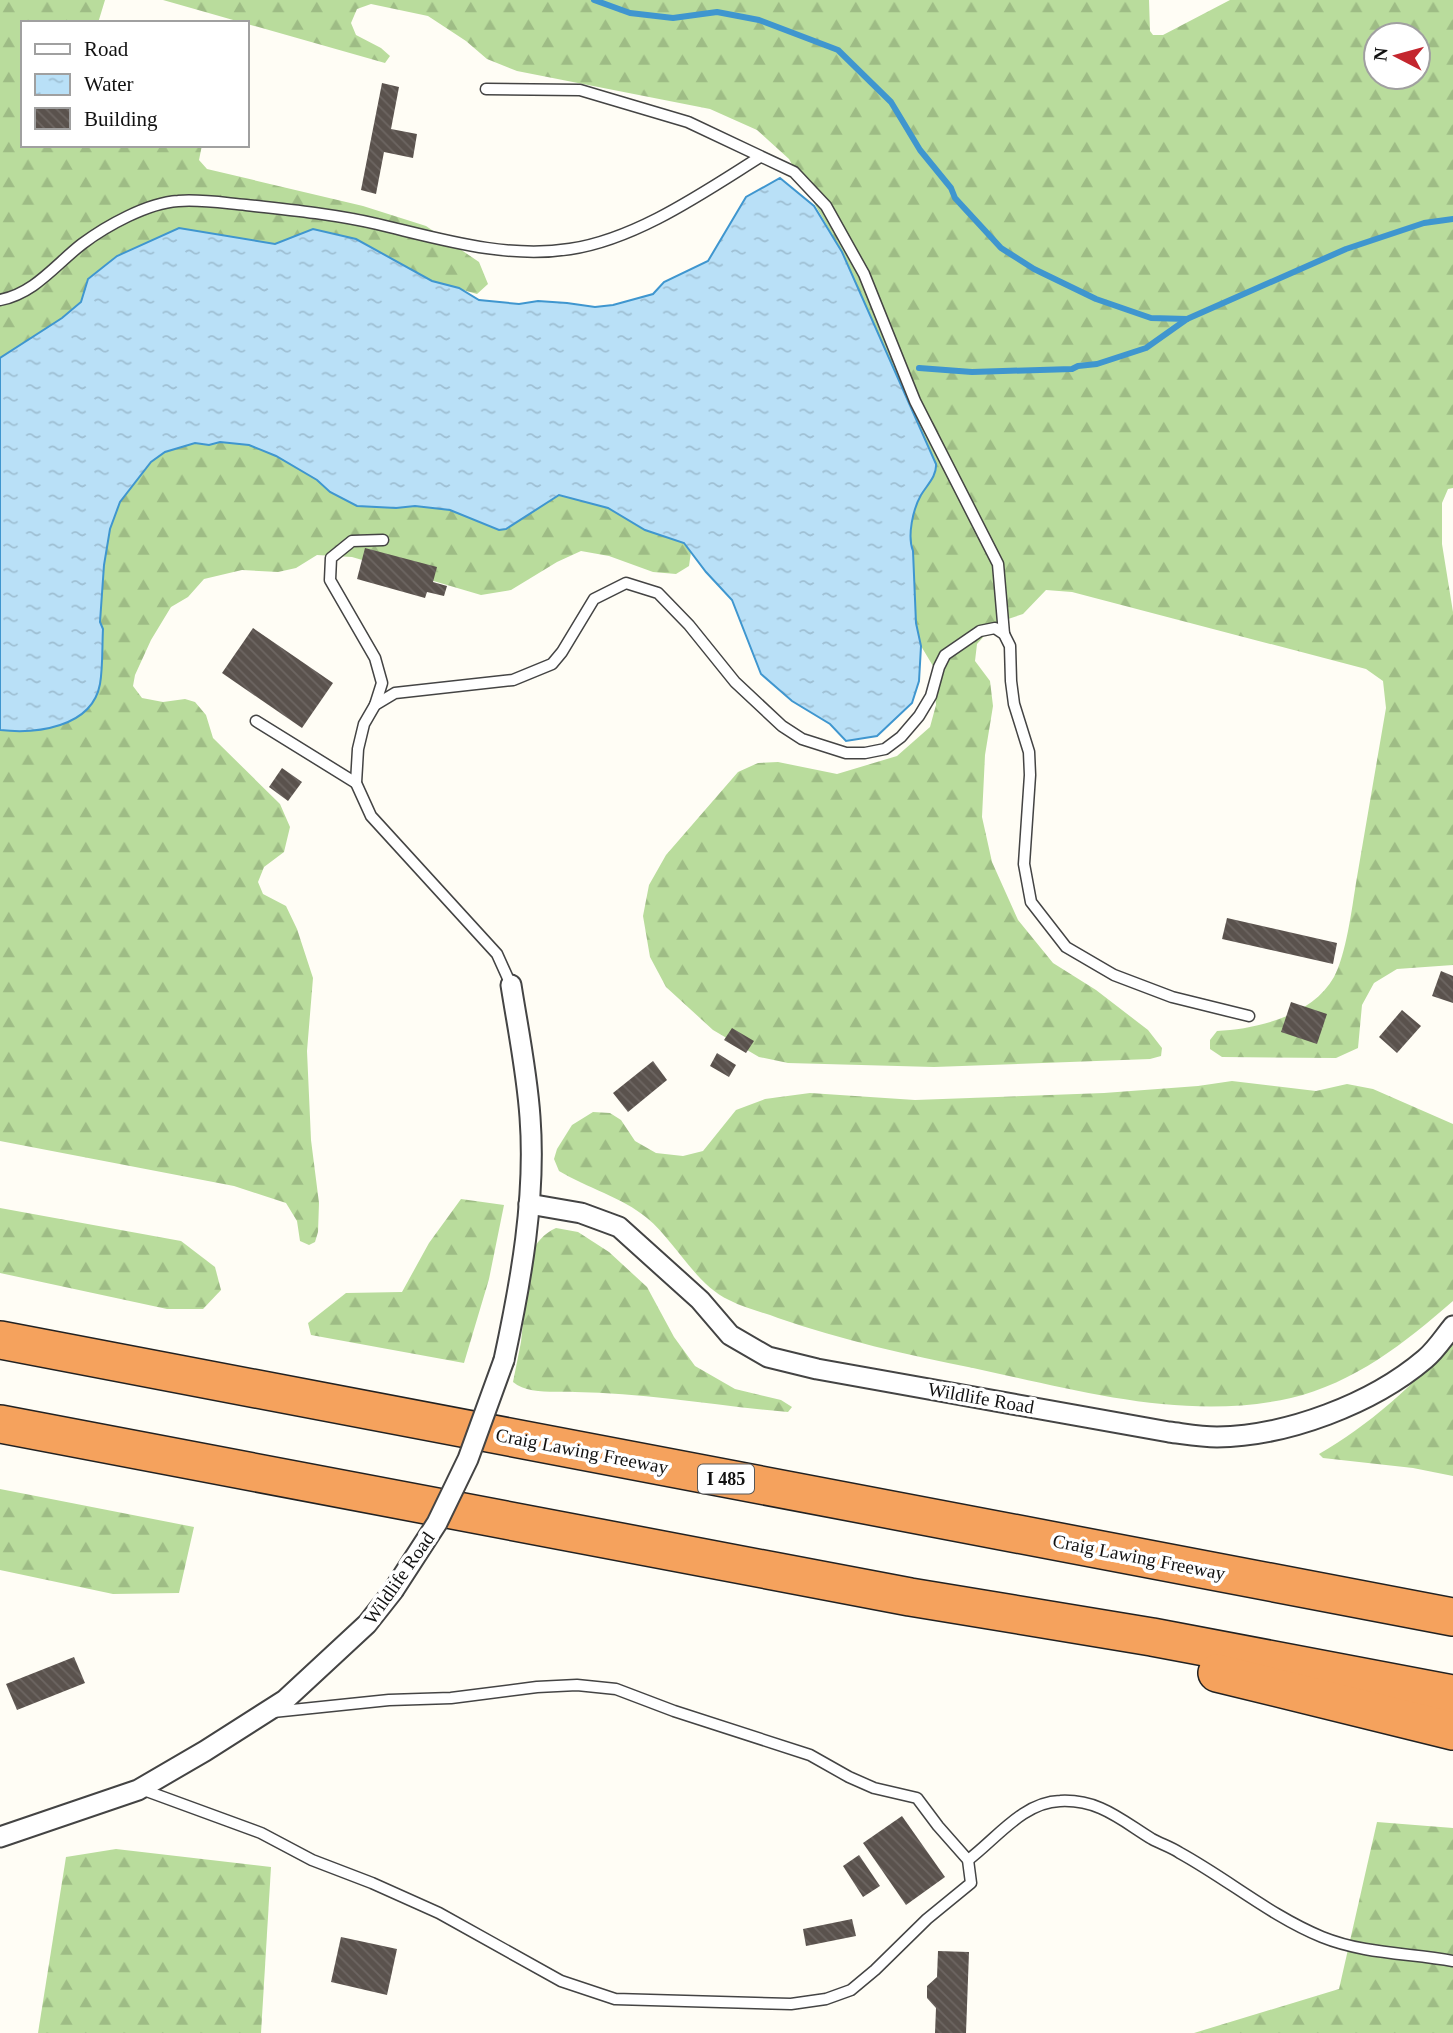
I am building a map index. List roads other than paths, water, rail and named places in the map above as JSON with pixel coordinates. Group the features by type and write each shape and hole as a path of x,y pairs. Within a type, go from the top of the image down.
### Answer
{"highway":[{"name":"Craig Lawing Freeway","path":"0,1340 1453,1617"},
{"path":"0,1424 910,1597 1152,1637 1453,1694"},
{"path":"910,1597 1453,1731"}],"street":[{"name":"Wildlife Road","path":"0,1837 140,1789 285,1700 368,1624 393,1591 442,1513 468,1459 504,1360 516,1305 529,1204 530,1117 511,985"},
{"name":"Wildlife Road","path":"529,1204 581,1213 619,1227 700,1300 730,1335 768,1357 817,1369 1169,1432 1217,1437 1280,1429 1345,1409 1380,1391 1426,1358 1453,1326"}],"lane":[{"path":"486,89 580,90 688,122 794,172 826,205 864,274 915,401 998,564 1004,634 1010,646 1014,704 1029,752 1024,864 1031,902 1066,947 1114,975 1172,997 1249,1016"},
{"path":"0,300 15,297 36,284 83,243 151,206 177,201 313,212 380,225 438,241 475,247 543,252 572,249 633,229 690,200 760,157"},
{"path":"383,540 352,541 331,558 330,580 375,658 382,683 358,749 356,783 371,816 497,954 511,985"},
{"path":"375,705 395,693 513,680 552,664 594,599 626,583 657,593 689,625 735,682 782,726 802,739 825,748 846,753 865,753 885,749 901,737 919,716 931,696 945,655 980,631 995,628 1004,634"},
{"path":"256,721 356,783"},
{"path":"140,1789 261,1833 312,1860 439,1913 561,1981 615,1999 791,2004 826,1999 851,1990 927,1919 971,1883 968,1860 937,1826 917,1798 874,1788 810,1755 674,1711 616,1689 577,1685 537,1687 451,1698 389,1700 265,1713"},
{"path":"968,1860 990,1844 1019,1815 1040,1804 1061,1801 1090,1804 1105,1808 1277,1915 1323,1938 1358,1949 1453,1961"}],"water":[{"path":"780,178 814,206 842,252 936,464 933,476 916,508 911,530 916,623 921,646 919,681 912,703 877,736 846,741 830,724 792,701 761,674 732,600 684,543 645,530 608,508 559,495 506,529 499,530 450,510 415,506 357,506 330,492 317,480 276,456 249,445 220,442 209,445 195,443 165,452 151,462 120,502 110,529 104,565 100,622 103,629 102,671 95,699 74,719 60,725 29,731 0,730 0,358 62,318 81,302 88,279 117,256 179,228 275,244 313,229 356,239 432,281 459,288 479,300 519,304 538,301 595,307 613,305 653,294 664,282 708,261 746,197"}],"waterway":[{"path":"594,0 630,13 673,18 717,12 759,20 838,50 891,102 920,150 951,188 955,198 1001,248 1034,269 1096,299 1151,318 1187,319"},
{"path":"919,368 972,372 1072,369 1097,364 1146,348 1187,319 1346,249 1424,223 1453,219"}]}
